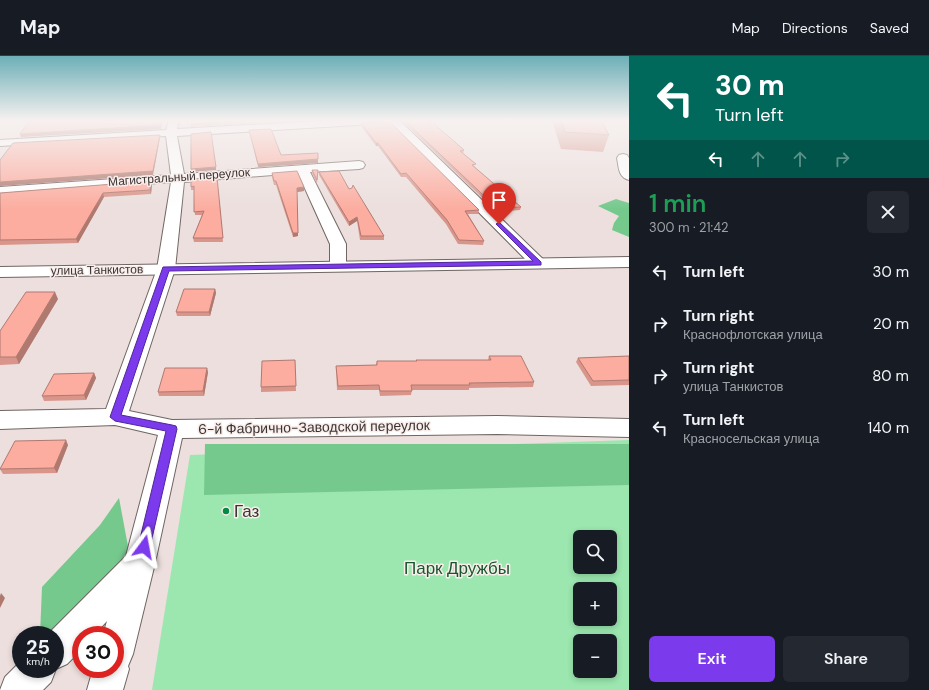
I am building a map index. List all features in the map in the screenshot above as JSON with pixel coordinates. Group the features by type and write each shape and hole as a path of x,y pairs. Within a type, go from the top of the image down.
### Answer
{"street":[{"path":"115,417 166,269 178,177 175,150"},
{"path":"423,150 539,263"},
{"path":"623,158 626,173 629,176"},
{"name":"Магистральный переулок","path":"0,190 359,165"},
{"path":"302,169 338,244 338,266"},
{"name":"улица Танкистов","path":"0,272 629,262"},
{"name":"6-й Фабрично-Заводской переулок","path":"0,420 115,417 172,429 497,425 629,428"},
{"path":"123,626 140,563 172,429"},
{"path":"64,643 140,563"},
{"path":"18,690 29,678"},
{"path":"105,690 108,678"}],"green space":[{"path":"616,199 629,203 629,237 612,230 614,223 619,216 598,206"},
{"name":"Парк Дружбы","path":"629,440 629,690 152,690 190,455"},
{"path":"205,444 629,444 629,485 204,495"},
{"path":"119,498 130,557 59,626 40,626 42,587 100,525"}],"building":[{"path":"8,150 157,150 153,171 0,182 0,160"},
{"path":"191,150 214,150 216,167 191,169"},
{"path":"254,150 279,150 281,155 318,153 318,159 258,164"},
{"path":"383,150 418,150 479,210 465,211 484,241 459,240 447,220 406,173 401,174"},
{"path":"435,150 464,150 460,151 476,164 472,165 521,207 497,208"},
{"path":"312,170 318,170 317,180"},
{"path":"297,171 304,187 297,188 298,233 293,233 272,173"},
{"path":"339,171 349,189 352,188 353,185 384,236 361,236 357,217 349,222 319,172"},
{"path":"217,177 223,238 193,238 204,211 194,212 194,186 191,187 191,179"},
{"path":"151,181 150,190 103,193 76,239 0,240 0,193"},
{"path":"184,289 215,289 209,312 176,312"},
{"path":"26,292 55,292 16,357 0,357 0,331"},
{"path":"489,356 521,356 534,382 469,383 470,385 411,385 412,391 380,391 379,385 338,386 336,366 377,365 377,361 491,360"},
{"path":"629,356 629,380 593,381 578,358"},
{"path":"295,360 296,386 261,387 262,361"},
{"path":"165,368 207,368 203,391 158,392"},
{"path":"94,373 84,395 42,396 54,374"},
{"path":"66,440 54,468 0,469 15,441"}],"place":[{"name":"Газ","path":"226,511"}],"route":[{"path":"144,547 172,429 115,417 166,269 539,263 499,224"}]}
